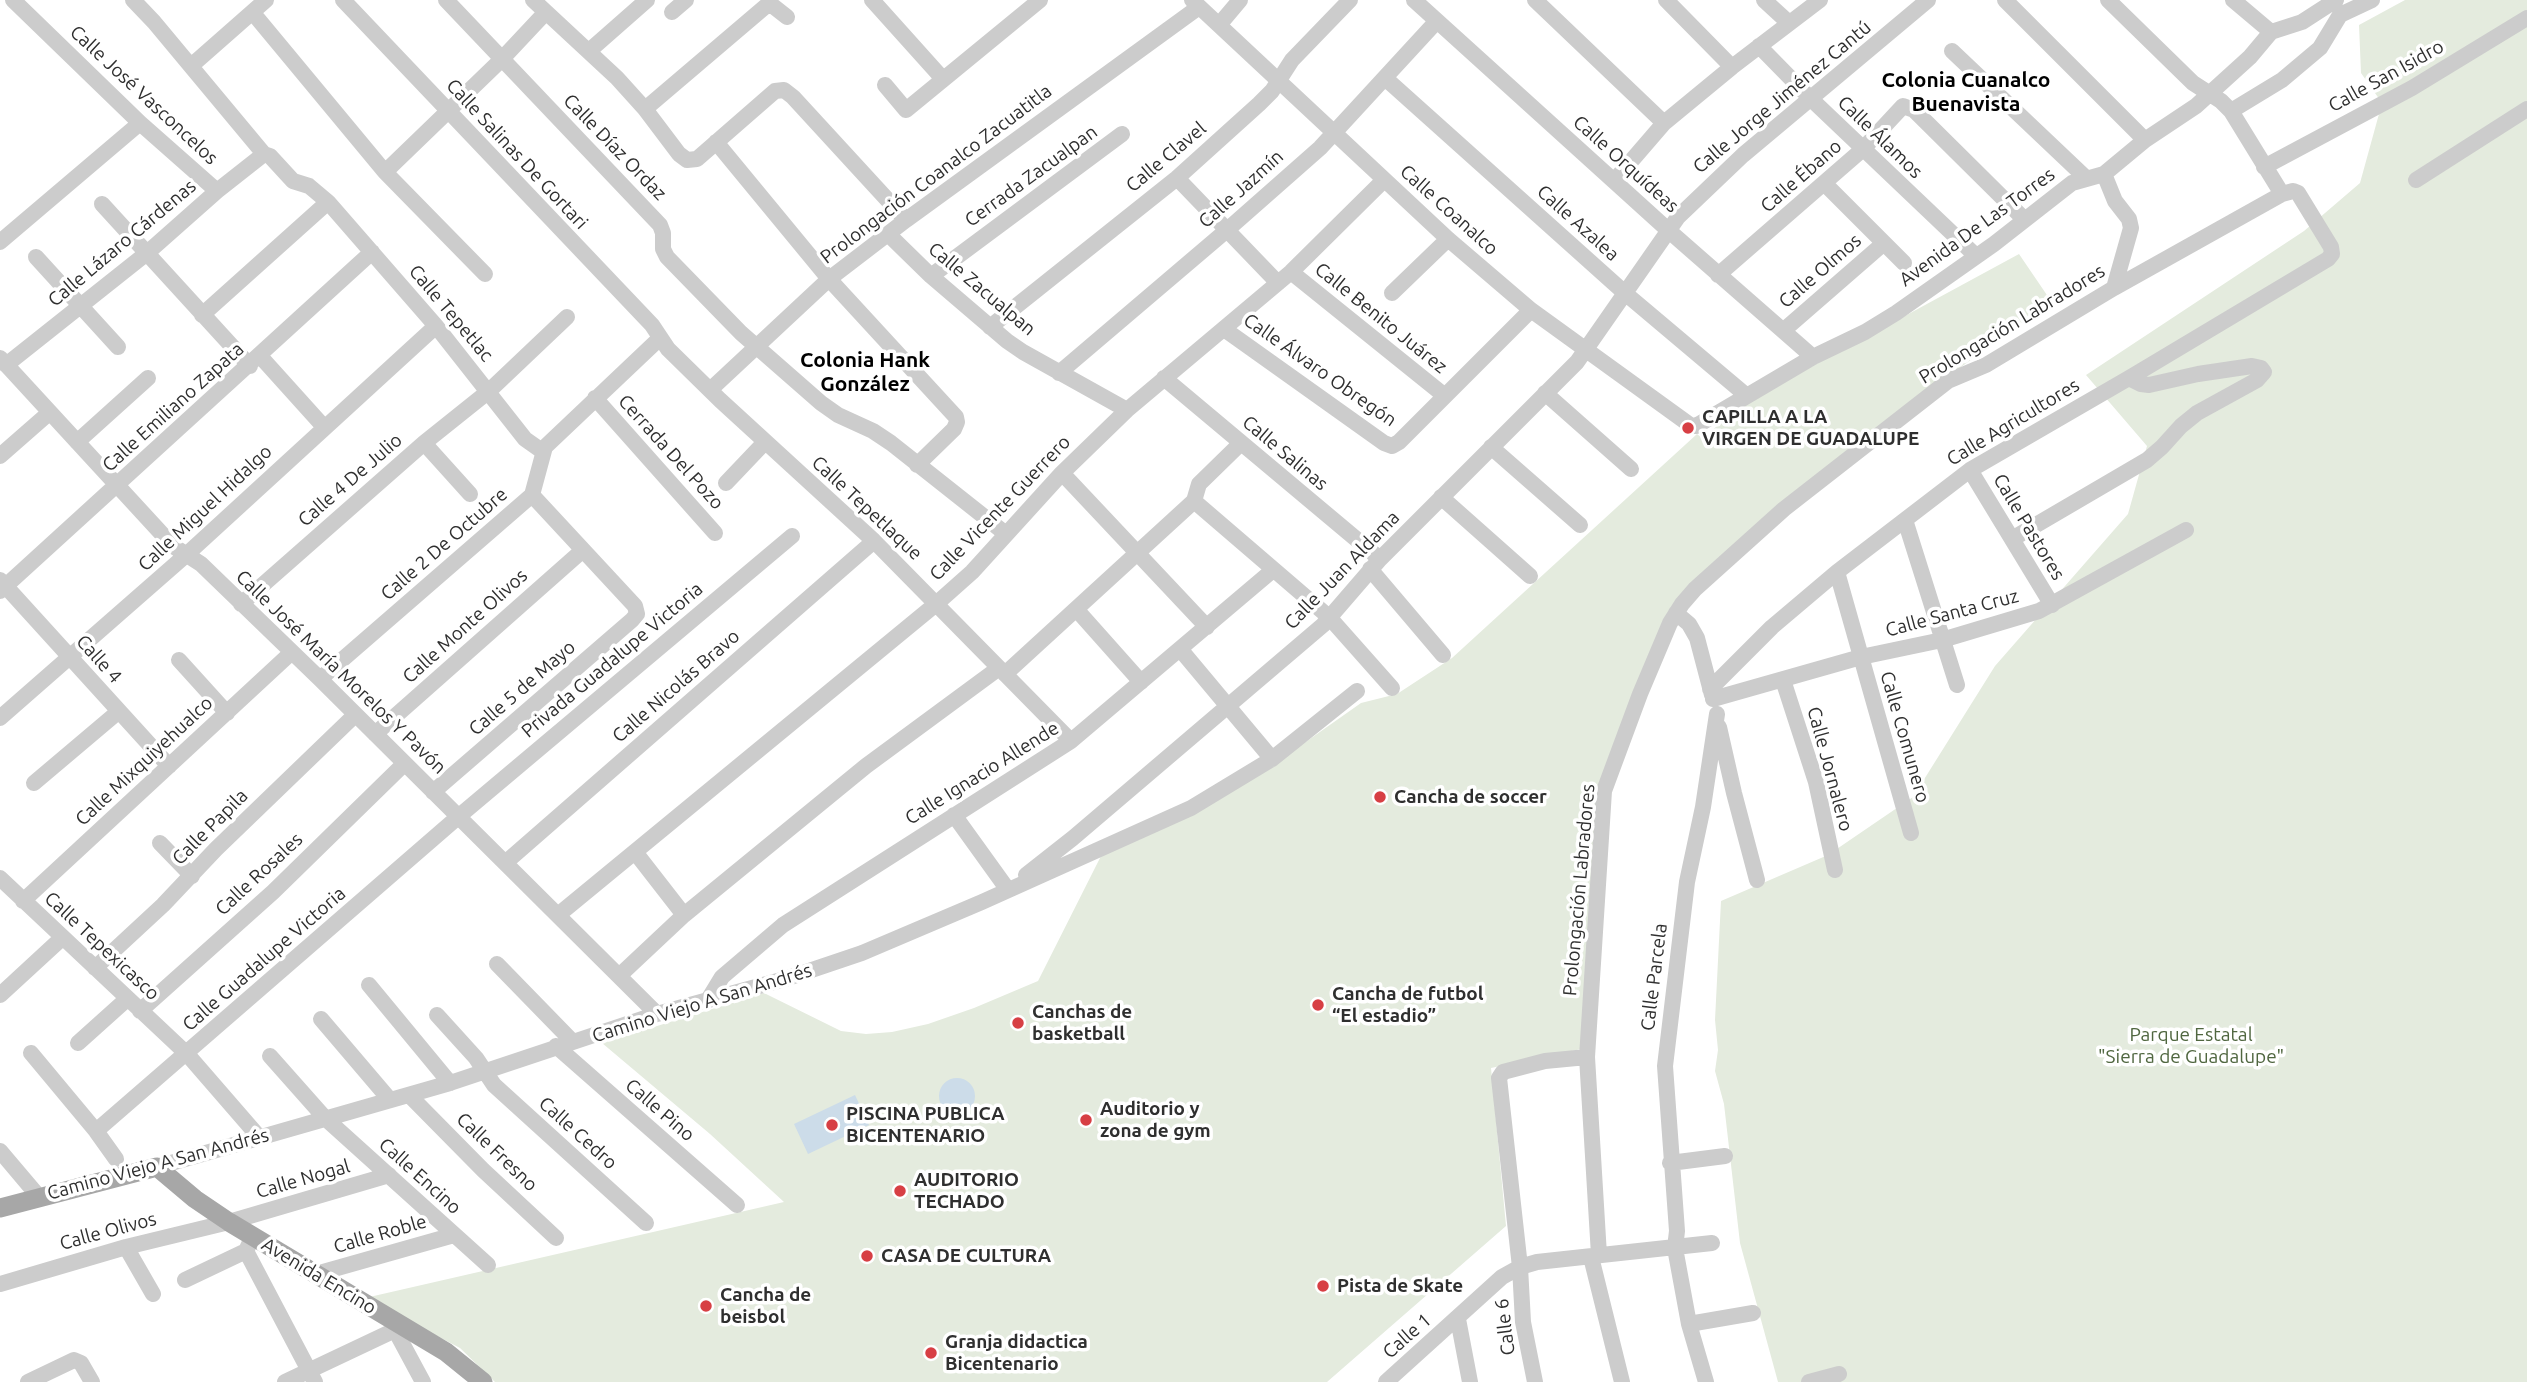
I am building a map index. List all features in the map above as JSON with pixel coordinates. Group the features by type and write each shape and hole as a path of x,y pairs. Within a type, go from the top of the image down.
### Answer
{"main road":[{"name":"Camino Viejo A San Andrés","path":"0,1208 158,1167"},
{"name":"Avenida Encino","path":"158,1167 195,1199 229,1222 250,1244 316,1274 399,1328 457,1360 483,1382"}],"street":[{"name":"Calle José Vasconcelos","path":"13,0 140,122 217,191"},
{"name":"Calle Tepetlac","path":"133,0 264,154 270,156 293,181 309,186 328,202 436,326 525,439 542,451"},
{"name":"Calle Salinas De Gortari","path":"343,0 652,325 660,338"},
{"name":"Calle Díaz Ordaz","path":"446,0 660,225 663,249 667,257 725,318 830,409 873,431 1006,534"},
{"path":"589,51 647,0"},
{"path":"672,12 686,0"},
{"path":"872,0 943,79"},
{"path":"884,85 906,110 1040,0"},
{"path":"1219,24 1240,0"},
{"name":"Calle Clavel","path":"990,327 1177,178 1259,104 1293,60 1350,0"},
{"path":"1535,0 1664,123"},
{"path":"1666,0 1732,66"},
{"path":"1764,0 1789,23"},
{"path":"1614,181 1664,123 1732,66 1820,0"},
{"name":"Calle Jorge Jiménez Cantú","path":"1668,230 1705,189 1928,0"},
{"path":"2005,0 2145,141"},
{"path":"2108,0 2193,83 2211,93 2231,111 2264,167 2288,193"},
{"path":"2233,0 2271,33"},
{"name":"Avenida De Las Torres","path":"1696,426 1812,357 1865,332 1896,313 2072,183 2104,174 2211,93 2271,33 2336,6 2372,0"},
{"name":"Calle Coanalco","path":"1196,3 1448,239 1531,310 1689,425 1696,426"},
{"name":"Prolongación Coanalco Zacuatitla","path":"710,390 829,279 1196,3"},
{"name":"Calle Orquídeas","path":"1424,3 1436,22 1812,357"},
{"path":"191,66 259,4 385,172 485,274"},
{"path":"385,172 501,60 541,4 645,109 679,154 687,160 697,159 775,90 784,90 906,220"},
{"path":"645,109 766,6 773,6 787,17"},
{"path":"2231,111 2282,80 2320,48 2336,6"},
{"name":"Calle San Isidro","path":"2264,167 2412,88 2527,18"},
{"name":"Calle Jazmín","path":"1059,373 1227,230 1333,133 1436,22"},
{"name":"Calle Álamos","path":"1759,46 1810,99 1975,255"},
{"path":"1952,51 2086,178"},
{"name":"Calle Azalea","path":"1385,78 1626,294 1747,396"},
{"name":"Calle Ébano","path":"1718,275 1863,149 1900,108 1907,106 2024,219"},
{"path":"2416,180 2527,109"},
{"path":"0,242 140,122"},
{"name":"Cerrada Zacualpan","path":"931,276 1122,135"},
{"path":"716,142 829,279 956,417 954,429 917,465"},
{"name":"Calle Lázaro Cárdenas","path":"3,362 147,253 217,191 264,154"},
{"path":"2104,174 2115,201 2131,223 2114,288"},
{"path":"1177,178 1278,283"},
{"name":"Calle Vicente Guerrero","path":"558,915 972,572 1062,473 1127,410 1291,272 1384,180"},
{"path":"1824,183 1904,264"},
{"name":"Calle Agricultores","path":"1713,700 1772,627 1837,572 1970,470 2328,259 2332,254 2331,247 2288,193"},
{"name":"Prolongación Labradores","path":"1622,1382 1595,1256 1587,1057 1604,791 1640,694 1676,613 1695,589 1784,509 1948,382 1986,365 2114,288 2288,193"},
{"path":"202,314 328,202"},
{"path":"102,204 202,314 324,427"},
{"name":"Calle Juan Aldama","path":"1008,890 1312,635 1375,564 1586,350 1668,230"},
{"name":"Calle Zacualpan","path":"888,233 931,276 1023,352 1127,410"},
{"path":"1392,293 1448,239"},
{"name":"Calle Olmos","path":"1784,330 1884,243"},
{"name":"Calle Emiliano Zapata","path":"2,586 118,485 372,253"},
{"path":"36,257 118,347"},
{"name":"Calle Benito Juárez","path":"1291,272 1445,396"},
{"path":"1445,396 1531,310"},
{"name":"Calle 4 De Julio","path":"241,604 424,443 489,391 567,317"},
{"name":"Calle Miguel Hidalgo","path":"0,718 187,555 436,326"},
{"name":"Calle Álvaro Obregón","path":"1224,328 1384,443 1392,446 1445,396"},
{"path":"542,451 660,338"},
{"name":"Calle Tepetlaque","path":"660,338 710,390 874,541 1071,741"},
{"name":"Calle José María Morelos Y Pavón","path":"3,362 173,546 201,564 320,679 657,1014"},
{"path":"2012,539 2147,460 2181,426 2258,380 2264,372 2261,368 2252,366 2149,385 2129,378"},
{"path":"77,442 148,379"},
{"name":"Calle Salinas","path":"1164,379 1241,443 1375,564 1443,654"},
{"path":"1545,393 1631,469"},
{"name":"Cerrada Del Pozo","path":"595,398 715,533"},
{"path":"0,456 49,413"},
{"path":"726,483 765,442"},
{"path":"424,443 470,494"},
{"path":"619,976 684,915 866,766 1002,671 1076,610 1194,501 1199,484 1241,443"},
{"path":"1491,447 1580,525"},
{"name":"Calle 2 De Octubre","path":"320,679 532,495 542,451"},
{"name":"Calle Pastores","path":"1970,470 2052,606"},
{"path":"1062,473 1207,627"},
{"path":"532,495 583,550"},
{"path":"1441,498 1530,576"},
{"path":"1194,501 1329,617 1392,688"},
{"path":"1905,520 1957,685"},
{"name":"Calle Santa Cruz","path":"1713,700 1861,657 1942,640 2052,606 2186,530"},
{"name":"Privada Guadalupe Victoria","path":"458,817 792,536"},
{"name":"Calle Nicolás Bravo","path":"505,863 874,541"},
{"name":"Calle 5 de Mayo","path":"433,792 636,614 635,606 583,550"},
{"name":"Calle Monte Olivos","path":"375,734 583,550"},
{"name":"Calle Ignacio Allende","path":"708,1000 722,977 783,925 1071,741 1273,570"},
{"name":"Calle Comunero","path":"1837,572 1910,833"},
{"name":"Calle 4","path":"2,586 169,766"},
{"path":"1076,610 1141,682"},
{"path":"1676,613 1694,632 1757,880"},
{"path":"1180,649 1272,759"},
{"name":"Calle Mixquiyehualco","path":"23,901 292,652"},
{"path":"179,660 228,713"},
{"name":"Calle Jornalero","path":"1783,680 1816,782 1835,870"},
{"name":"Camino Viejo A San Andrés","path":"158,1167 450,1083 657,1014 797,975 862,953 1191,808 1272,759 1357,691"},
{"name":"Calle Parcela","path":"1706,1382 1689,1324 1675,1248 1677,1231 1665,1066 1687,883 1703,807 1713,700"},
{"path":"34,783 118,712"},
{"name":"Calle Papila","path":"95,968 355,715"},
{"name":"Calle Rosales","path":"140,1011 273,892 404,764"},
{"path":"954,815 1008,890"},
{"name":"Calle Guadalupe Victoria","path":"96,1131 458,817"},
{"path":"160,843 192,876"},
{"path":"635,852 684,915"},
{"name":"Calle Tepexicasco","path":"0,878 187,1054 259,1137"},
{"path":"0,995 62,938"},
{"name":"Calle Pino","path":"497,964 564,1044 737,1205"},
{"path":"369,985 450,1083"},
{"path":"78,1043 127,999"},
{"name":"Calle Cedro","path":"437,1016 476,1058 494,1085 646,1223"},
{"path":"321,1019 390,1100"},
{"path":"31,1053 116,1159"},
{"name":"Calle Encino","path":"270,1056 325,1118 488,1265"},
{"path":"1587,1057 1545,1061 1503,1072 1499,1076 1520,1267 1536,1262 1712,1244"},
{"name":"Calle Fresno","path":"409,1095 483,1170 556,1238"},
{"path":"0,1151 39,1197"},
{"path":"1670,1163 1725,1156"},
{"name":"Calle Nogal","path":"229,1222 389,1175"},
{"name":"Calle Olivos","path":"0,1284 126,1247 229,1222"},
{"name":"Calle Roble","path":"316,1274 454,1235"},
{"path":"185,1280 250,1244 312,1376"},
{"path":"126,1247 153,1294"},
{"name":"Calle 1","path":"1386,1382 1405,1375 1502,1277 1520,1267"},
{"name":"Calle 6","path":"1520,1267 1523,1322 1535,1382"},
{"path":"1689,1324 1753,1313"},
{"path":"1458,1319 1470,1382"},
{"path":"285,1382 312,1376 399,1328 423,1382"},
{"path":"28,1382 77,1360 82,1363 92,1382"},
{"path":"1809,1382 1839,1374"}],"green space":[{"name":"Parque Estatal \"Sierra de Guadalupe\"","path":"2405,0 2527,0 2527,1382 1778,1382 1740,1243 1724,1104 1715,1071 1718,1050 1715,1020 1721,901 1828,855 1913,797 1995,666 2128,514 2147,446 2086,375 2304,231 2360,183 2382,103 2361,73 2359,25"},
{"path":"2019,254 2051,301 1852,447 1690,584 1599,786 1581,1049 1491,1068 1506,1226 1327,1382 495,1382 460,1348 365,1298 784,1202 710,1134 602,1043 764,993 841,1031 866,1034 892,1032 928,1024 974,1008 1038,981 1101,856 1263,772 1361,703 1397,694 1452,658 1697,434 1702,438 1750,400"}],"water":[{"path":"957,1078 970,1083 975,1096 970,1109 957,1114 944,1109 939,1096 944,1083"},
{"name":"PISCINA PUBLICA BICENTENARIO","path":"855,1095 869,1125 808,1154 794,1124"}],"place":[{"name":"CAPILLA A LA VIRGEN DE GUADALUPE","path":"1688,428"},
{"name":"Cancha de soccer","path":"1380,797"},
{"name":"Cancha de futbol “El estadio”","path":"1318,1005"},
{"name":"Canchas de basketball","path":"1018,1023"},
{"name":"Auditorio y zona de gym","path":"1086,1120"},
{"name":"PISCINA PUBLICA BICENTENARIO","path":"832,1125"},
{"name":"AUDITORIO TECHADO","path":"900,1191"},
{"name":"CASA DE CULTURA","path":"867,1256"},
{"name":"Pista de Skate","path":"1323,1286"},
{"name":"Cancha de beisbol","path":"706,1306"},
{"name":"Granja didactica Bicentenario","path":"931,1353"}],"district":[{"name":"Colonia Cuanalco Buenavista","path":"1966,92"},
{"name":"Colonia Hank González","path":"865,372"}]}
